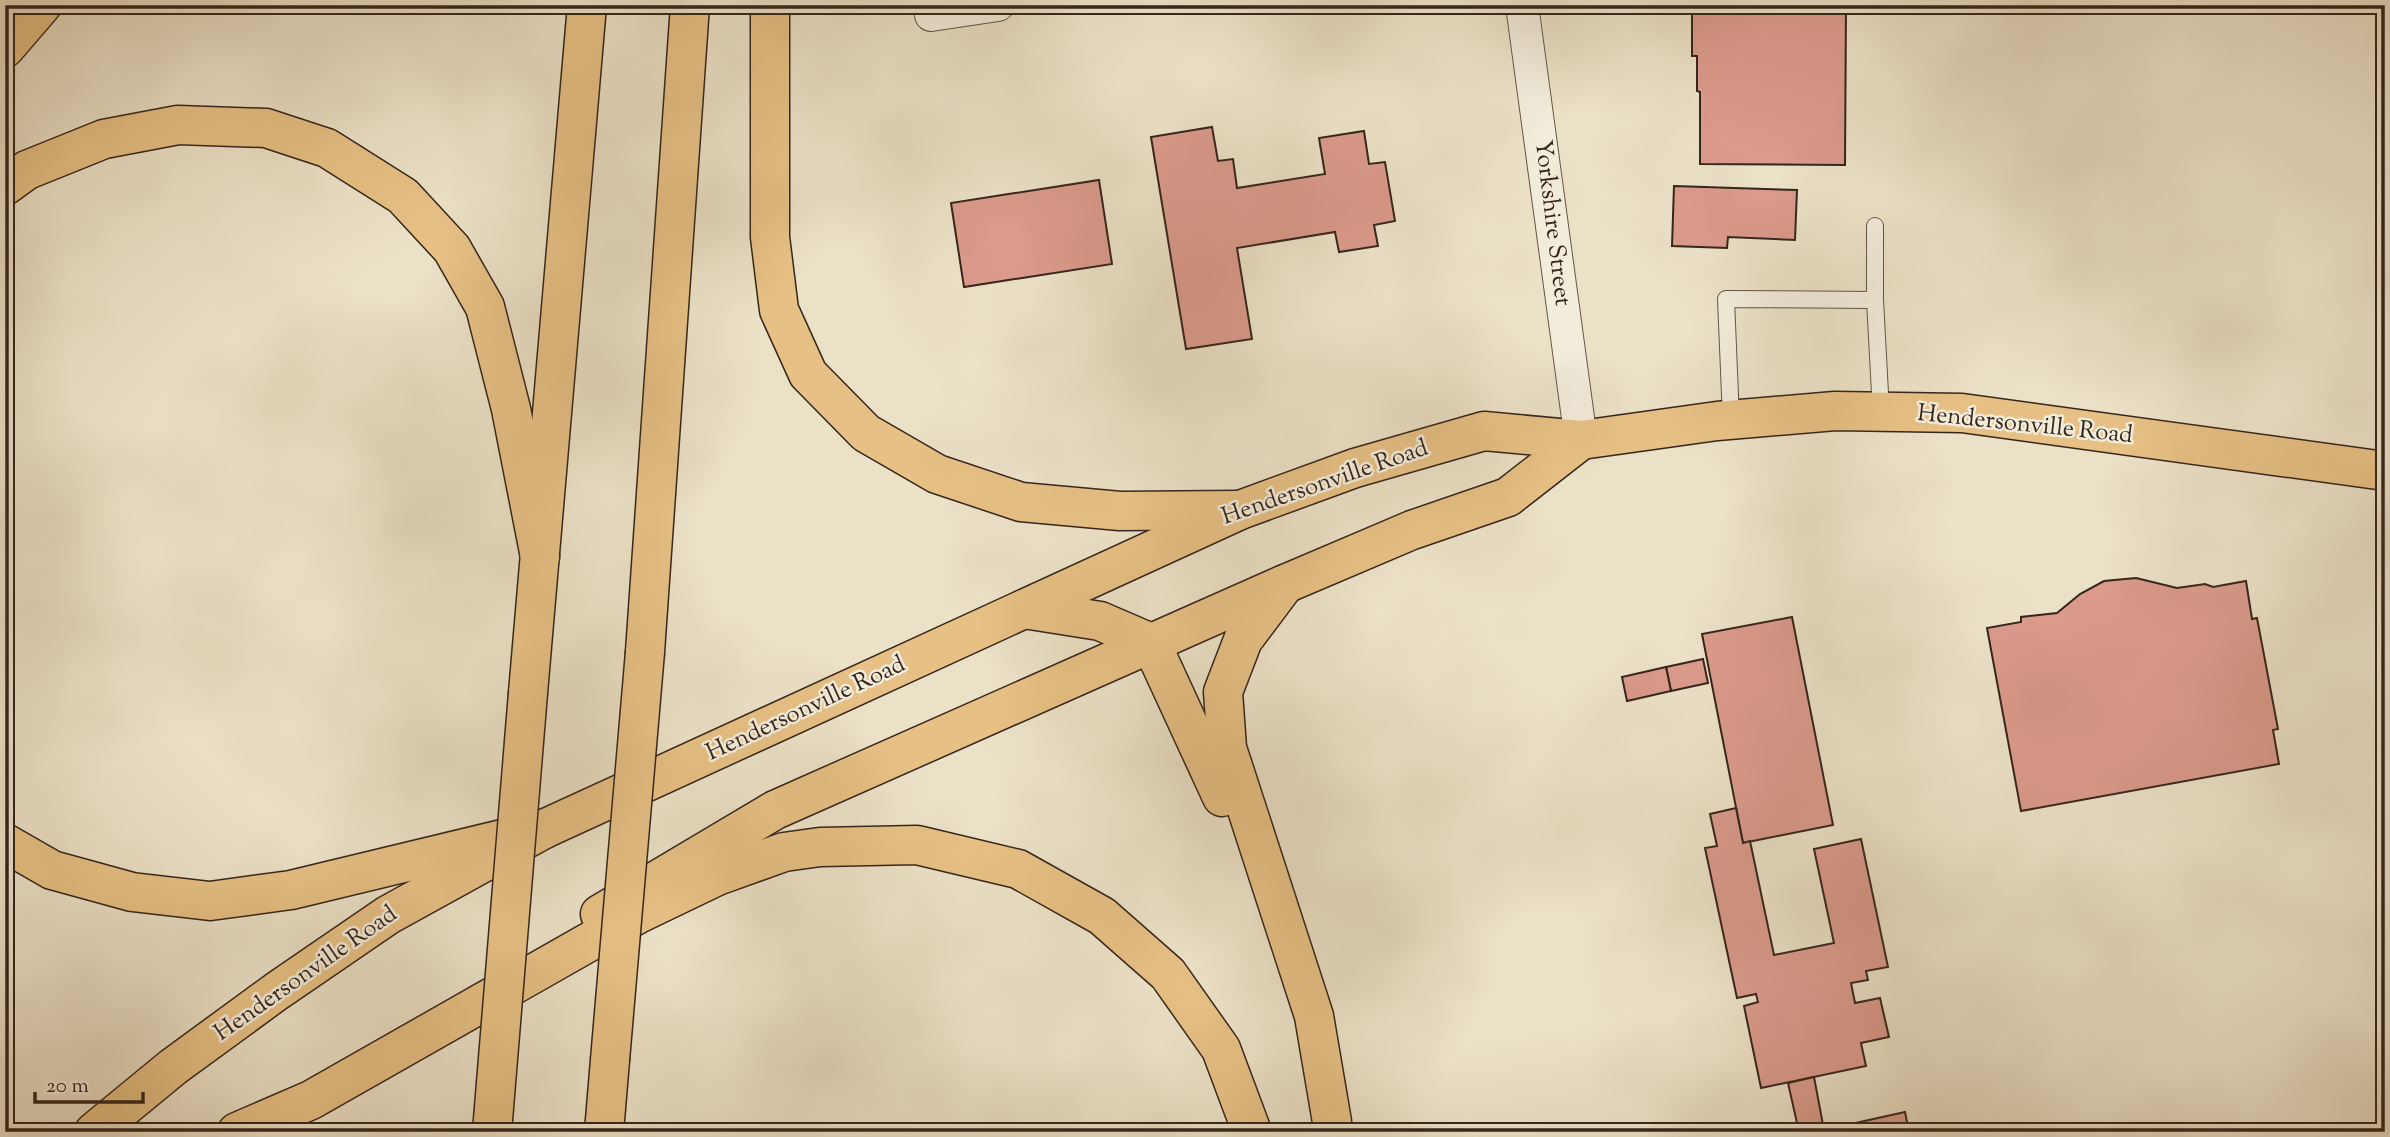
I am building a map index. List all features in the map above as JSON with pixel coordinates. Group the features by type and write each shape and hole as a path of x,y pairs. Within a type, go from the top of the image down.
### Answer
{"main road":[{"path":"5,48 42,5"},
{"path":"492,1132 587,5"},
{"path":"606,1126 645,652 690,5"},
{"path":"770,5 770,237 779,310 808,374 866,433 937,474 1021,502 1120,511 1240,510"},
{"path":"5,186 27,170 104,139 178,125 266,128 327,148 403,195 452,249 485,307 511,409 540,557"},
{"name":"Hendersonville Road","path":"94,1132 204,1044 388,915 544,829 1240,510 1355,468 1484,430 1581,440 1731,420 1835,411 1962,413 2385,471"},
{"path":"237,1132 775,810 1285,584 1412,530 1508,497 1581,440"},
{"path":"1285,584 1243,640 1223,692 1227,748 1314,1016 1332,1132"},
{"path":"1024,609 1100,621 1151,643 1223,800 1274,891"},
{"path":"5,843 52,870 132,892 210,901 291,890 544,829"},
{"path":"237,1132 323,1094 640,913 717,876 784,852 820,847 917,845 1018,869 1102,916 1168,974 1221,1049 1252,1132"}],"street":[{"path":"930,15 998,5"},
{"name":"Yorkshire Street","path":"1522,5 1581,440"}],"lane":[{"path":"1875,226 1875,300 1881,412"},
{"path":"1731,420 1726,299 1875,300"}],"building":[{"path":"1692,5 1846,5 1845,165 1700,164 1700,92 1697,91 1697,56 1692,56"},
{"path":"1212,127 1218,161 1233,159 1237,188 1325,174 1319,138 1364,131 1369,164 1385,162 1395,221 1374,225 1378,246 1339,252 1335,232 1237,248 1252,339 1186,349 1151,137"},
{"path":"1099,180 1112,264 964,287 951,203"},
{"path":"1674,186 1797,190 1795,240 1728,237 1727,248 1672,246"},
{"path":"2136,578 2177,588 2205,584 2213,587 2246,581 2252,619 2257,618 2278,729 2273,730 2279,764 2021,811 1987,628 2021,622 2021,617 2057,613 2080,594 2104,581"},
{"path":"1792,617 1833,825 1743,843 1702,634"},
{"path":"1703,659 1708,683 1671,691 1666,667"},
{"path":"1666,667 1671,691 1627,701 1622,677"},
{"path":"1736,808 1743,843 1750,841 1774,955 1834,943 1814,849 1861,839 1888,967 1866,971 1868,980 1851,983 1855,1003 1880,998 1889,1037 1861,1043 1866,1066 1761,1088 1744,1006 1758,1002 1756,994 1737,998 1705,848 1717,846 1710,814"},
{"path":"1814,1077 1824,1130 1753,1132 1797,1123 1788,1083"},
{"path":"1905,1112 1909,1132 1815,1132"}]}
